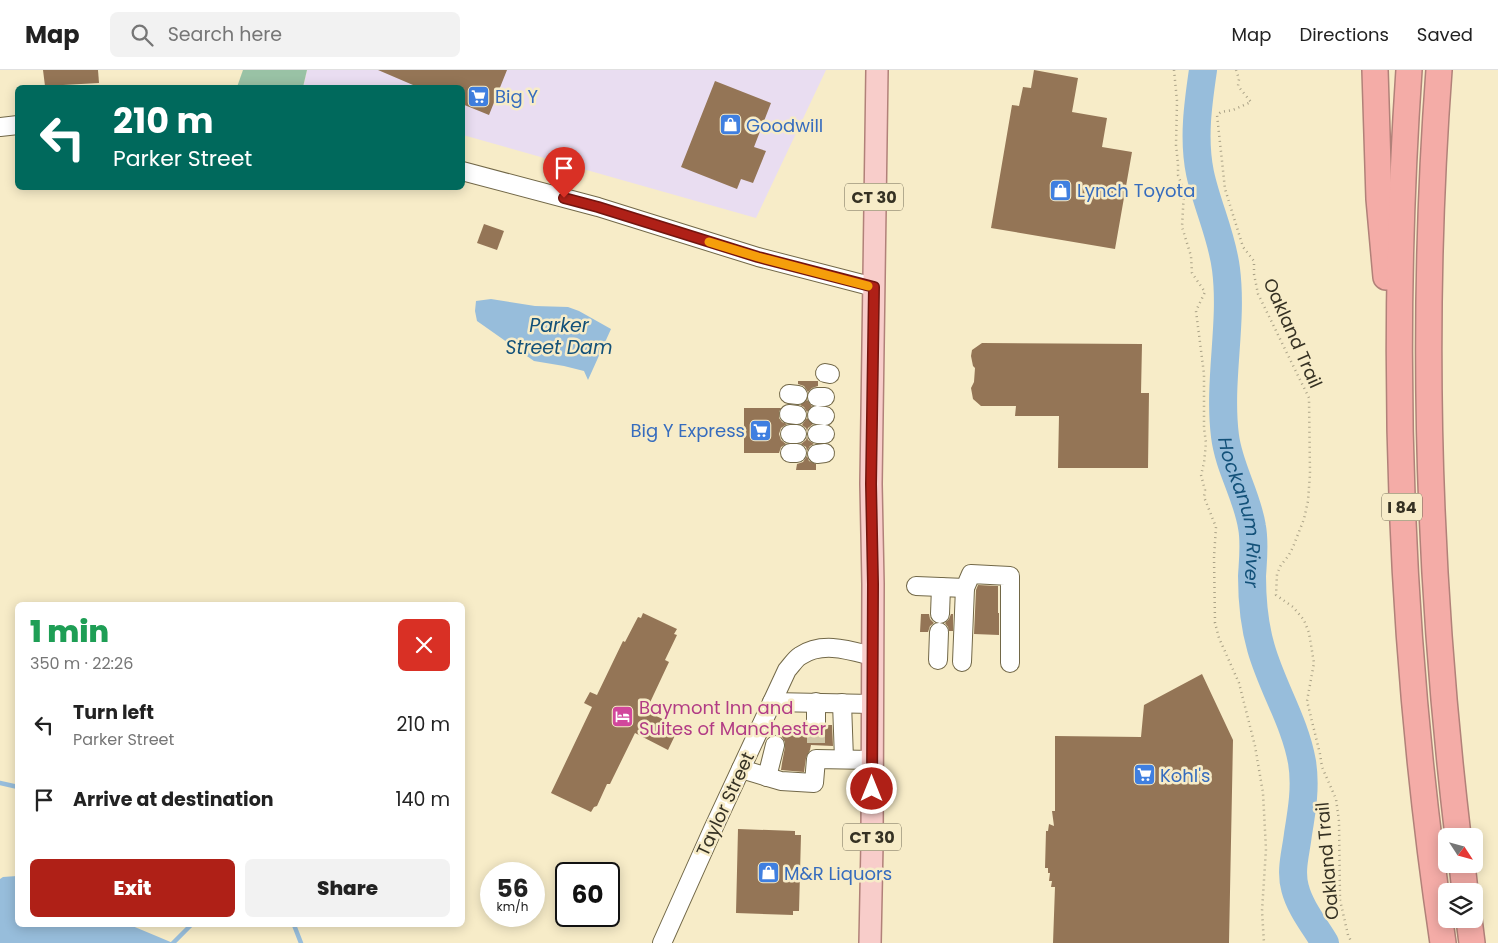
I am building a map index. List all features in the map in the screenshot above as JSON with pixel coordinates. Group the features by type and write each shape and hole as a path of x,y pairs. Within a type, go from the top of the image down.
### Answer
{"highway":[{"path":"1375,70 1379,199 1400,444"},
{"name":"I 84","path":"1409,70 1400,276 1400,444 1405,570 1413,688 1423,794 1443,943"},
{"path":"1439,70 1430,261 1430,454 1439,640 1457,828"},
{"path":"1470,928 1472,943"}],"main road":[{"name":"CT 30","path":"870,943 872,760 871,484 877,70"}],"street":[{"path":"0,127 15,125"},
{"path":"465,172 598,207 758,257 874,287"},
{"path":"962,662 965,588 971,574 1010,576 1010,663"},
{"path":"916,586 965,588"},
{"path":"938,660 941,587"},
{"name":"Taylor Street","path":"662,943 787,670 799,656 818,648 845,649 872,656"},
{"path":"772,702 872,704"},
{"path":"821,725 828,703"},
{"path":"741,769 781,781 814,783 826,754 828,703"},
{"path":"767,777 775,746"},
{"path":"826,754 872,760"}],"path":[{"path":"1174,70 1177,101 1176,145 1178,175 1184,191 1182,227 1190,256 1192,273 1205,292 1196,311 1204,374 1204,428 1206,443 1201,475 1205,490 1204,497 1216,527 1214,557 1215,623 1219,638 1239,683 1255,746 1263,793 1266,849 1262,911 1264,943"},
{"name":"Oakland Trail","path":"1236,70 1239,79 1238,86 1251,102 1217,115 1225,189 1243,247 1254,261 1254,274 1258,294 1309,398 1310,474 1308,501 1304,519 1293,547 1277,574 1276,595 1293,606 1304,620 1310,633 1314,663 1307,700 1322,767 1336,800 1339,821 1340,900 1348,935 1352,943"}],"shaded area":[{"path":"307,70 826,70 756,218 465,136 465,85 304,85"}],"green space":[{"path":"243,70 307,70 303,85 238,85"}],"water":[{"name":"Parker Street Dam","path":"491,299 535,306 568,307 611,329 588,380 584,371 534,361 477,321 476,301"},
{"path":"15,876 15,927 135,927 173,943 0,943 0,879"}],"building":[{"path":"43,70 98,70 99,83 45,85"},
{"name":"Big Y","path":"378,70 507,70 489,115 465,105 465,85 413,85"},
{"name":"Lynch Toyota","path":"1034,70 1078,78 1072,112 1107,118 1102,147 1132,152 1115,249 991,228 1012,105 1019,106 1023,87 1031,88"},
{"name":"Goodwill","path":"715,81 771,103 754,147 766,151 753,183 741,179 737,189 681,167"},
{"path":"484,224 504,231 497,250 477,243"},
{"path":"982,343 1142,344 1141,393 1149,393 1148,468 1058,468 1059,416 1015,416 1016,406 981,406 973,399 971,388 974,382 975,368 971,356 972,350"},
{"path":"798,381 818,381 818,386 808,392 804,386 798,384"},
{"path":"807,400 812,406 807,412 800,405"},
{"name":"Big Y Express","path":"744,408 781,408 779,418 787,424 781,428 779,434 781,440 786,444 781,447 779,453 744,453"},
{"path":"807,418 813,424 807,431 802,425"},
{"path":"807,437 814,444 807,451 806,447 801,444"},
{"path":"807,456 809,461 816,464 816,470 796,470 797,464 803,462"},
{"path":"978,585 998,586 999,635 974,634 976,590"},
{"name":"Baymont Inn and Suites of Manchester","path":"643,613 677,629 674,634 677,635 665,660 669,662 646,711 679,727 668,750 635,733 610,784 607,784 597,806 591,812 551,793 592,707 584,703 590,692 597,695 623,641 625,642 638,617 641,618"},
{"path":"921,614 929,614 930,619 934,623 930,626 928,632 920,632"},
{"path":"953,614 953,631 949,631 945,623"},
{"name":"Kohl's","path":"1202,674 1233,740 1229,943 1053,943 1055,887 1051,887 1052,881 1049,881 1050,873 1048,873 1048,868 1045,868 1046,831 1048,831 1049,824 1054,826 1052,811 1055,811 1055,736 1141,737 1144,705"},
{"path":"782,724 805,725 807,731 816,736 822,734 827,725 832,725 833,746 811,745 806,758 804,772 781,770 785,747 782,737"},
{"name":"M&R Liquors","path":"738,829 795,831 795,835 801,835 799,911 793,911 793,915 736,913"}],"waterway":[{"name":"Hockanum River","path":"1203,70 1197,122 1198,160 1203,185 1224,257 1228,290 1223,394 1225,436 1230,459 1250,515 1254,545 1252,594 1259,639 1271,677 1299,747 1302,762 1303,798 1294,861 1294,881 1300,903 1325,943"},
{"path":"0,783 15,786"},
{"path":"173,943 189,927"},
{"path":"295,927 301,943"}],"tunnel":[{"path":"816,725 816,745"}],"slow traffic":[{"path":"709,242 808,271 868,286"}],"place":[{"name":"Big Y","path":"479,96"},
{"name":"Goodwill","path":"730,125"},
{"name":"Lynch Toyota","path":"1061,190"},
{"name":"Big Y Express","path":"761,430"},
{"name":"Baymont Inn and Suites of Manchester","path":"623,717"},
{"name":"Kohl's","path":"1144,775"},
{"name":"M&R Liquors","path":"768,873"}],"route":[{"path":"564,198 758,257 874,287 871,484 873,584 872,789"}]}
